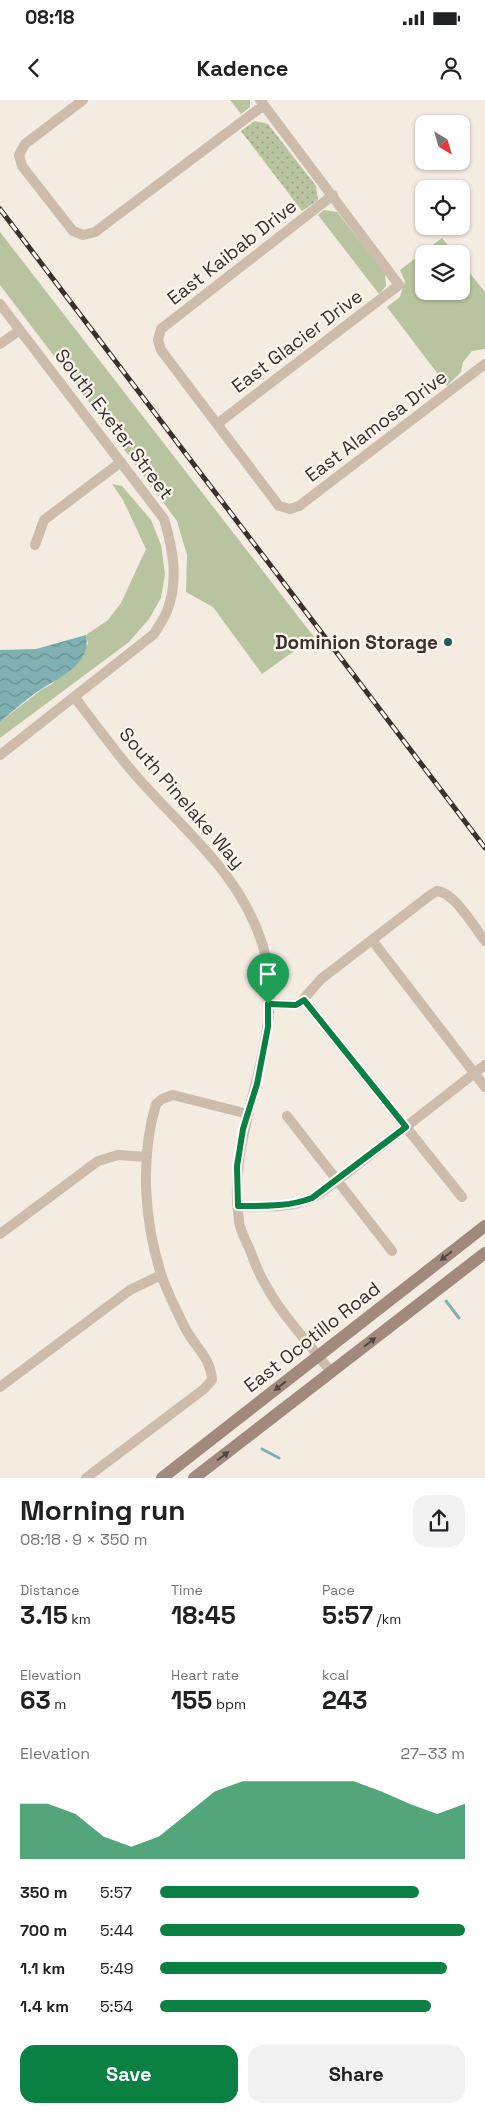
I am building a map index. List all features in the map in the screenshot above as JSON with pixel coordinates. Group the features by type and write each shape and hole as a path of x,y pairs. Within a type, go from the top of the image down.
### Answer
{"main road":[{"name":"East Ocotillo Road","path":"162,1478 485,1226"},
{"name":"East Ocotillo Road","path":"194,1478 485,1253"}],"street":[{"path":"83,100 25,144 19,155 22,166 72,231 84,235 95,232 262,103 332,195"},
{"name":"East Glacier Drive","path":"217,424 399,285 332,195"},
{"name":"East Kaibab Drive","path":"217,424 162,350 158,340 161,329 332,195"},
{"name":"South Exeter Street","path":"0,304 164,519 173,550 174,577 167,611 154,634 75,698"},
{"path":"0,344 20,330"},
{"name":"East Alamosa Drive","path":"217,424 279,506 290,509 299,506 483,366"},
{"path":"35,545 44,520 121,462"},
{"path":"0,756 75,698"},
{"name":"South Pinelake Way","path":"75,698 132,772 210,853 230,879 250,913 262,944 270,985 268,1027 257,1084 243,1129 237,1166 239,1223 263,1282 273,1298 331,1372"},
{"path":"268,1004 296,1005 304,1000 321,979 437,892 446,893 453,900 485,941"},
{"path":"372,940 485,1087"},
{"path":"304,1000 462,1197"},
{"path":"238,1206 297,1204 312,1198 338,1180 485,1065"},
{"path":"86,1478 204,1389 212,1380 211,1369 186,1330 161,1275 152,1239 149,1222 146,1157 156,1104 162,1099 173,1095 248,1114"},
{"path":"287,1116 392,1251"},
{"path":"0,1234 98,1161 118,1155 146,1157"},
{"path":"0,1387 130,1290 161,1275"}],"green space":[{"path":"230,100 250,100 250,107 241,114"},
{"path":"255,121 268,124 316,186 318,200 302,211 241,131"},
{"path":"324,210 337,212 385,273 386,286 379,294 318,215"},
{"path":"0,232 314,637 262,674 213,607 186,592 187,555 177,521 0,285"},
{"path":"442,238 448,245 433,245"},
{"path":"415,259 415,300 470,300 470,273 485,292 485,349 472,351 463,362 461,372 447,386 387,307 400,297 405,281 400,270"},
{"path":"112,484 122,486 151,520 161,545 165,574 161,598 149,619 129,642 0,738 0,722 41,690 52,684 88,644 86,635 108,620 121,603 146,549 123,500"}],"water":[{"path":"86,635 87,645 79,662 65,675 30,697 0,722 0,650 36,649"}],"waterway":[{"path":"446,1301 459,1318"},
{"path":"262,1449 279,1458"}],"railway":[{"path":"0,209 485,848"}],"place":[{"name":"Dominion Storage","path":"448,642"}],"route":[{"path":"304,1000 406,1127 312,1198 297,1204 238,1206 237,1166 243,1129 257,1084 268,1027 268,1004 296,1005 304,1000"}]}
